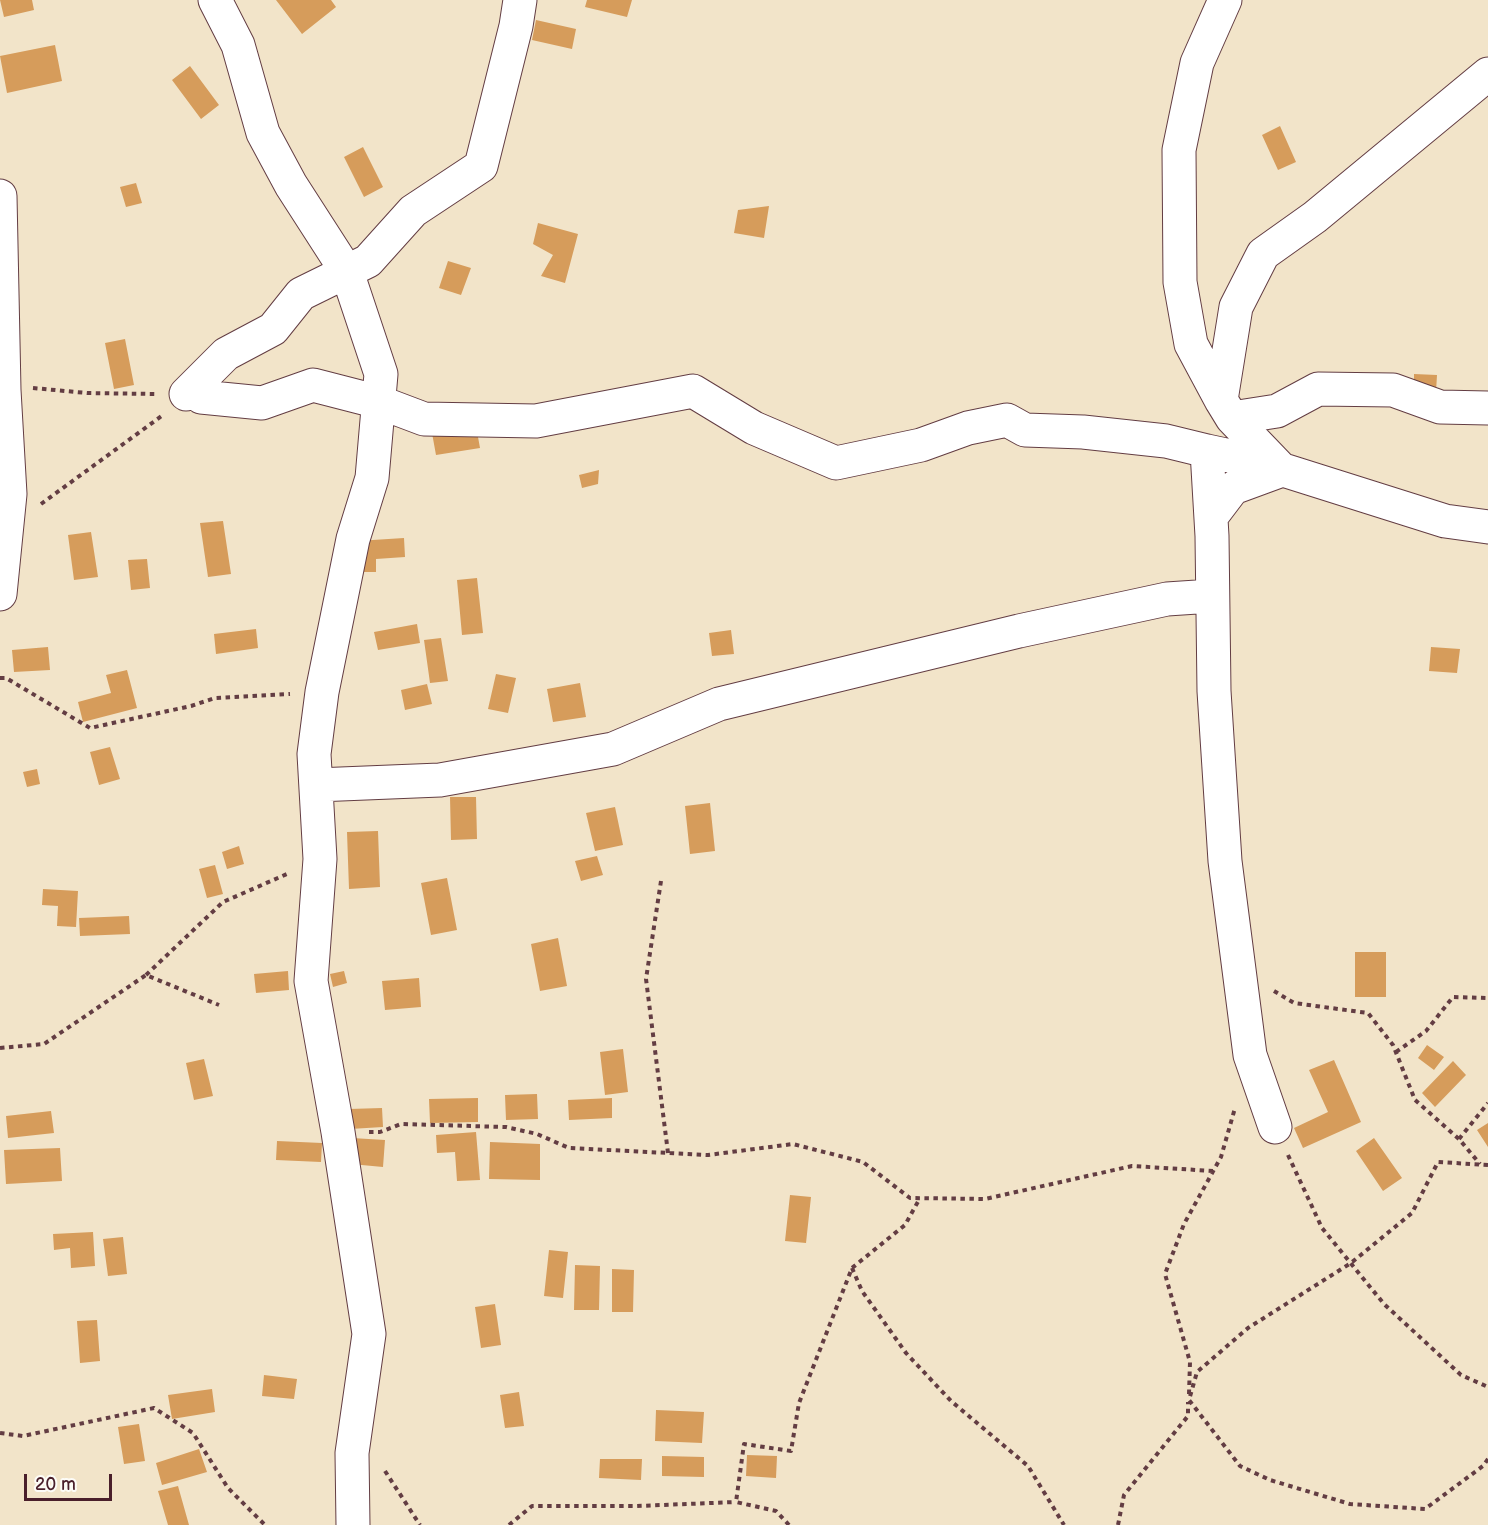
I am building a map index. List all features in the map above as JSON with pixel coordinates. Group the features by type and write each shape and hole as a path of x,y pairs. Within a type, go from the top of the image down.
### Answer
{"street":[{"path":"215,0 238,45 263,133 291,185 347,272 381,375 372,478 353,539 322,692 314,754 320,859 311,981 338,1132 369,1335 352,1453 353,1525"},
{"path":"194,396 226,354 273,329 302,294 368,261 413,211 481,166 516,26 520,0"},
{"path":"1225,0 1197,63 1179,150 1180,282 1191,344 1226,409 1281,470"},
{"path":"1226,409 1236,307 1263,254 1315,218 1488,74"},
{"path":"0,196 4,390 10,494 0,594"},
{"path":"194,396 262,403 313,385 379,402 424,419 536,421 693,391 754,428 837,463 921,445 968,428 1007,420 1025,430 1083,432 1166,441 1258,462 1445,521 1488,527"},
{"path":"1226,409 1277,411 1318,389 1393,390 1440,407 1488,408"},
{"path":"1207,451 1211,517 1214,691 1225,861 1250,1055 1275,1127"},
{"path":"1211,517 1233,488 1281,470"},
{"path":"316,784 440,780 613,749 719,704 1019,631 1167,599 1212,596"}],"path":[{"path":"4,390 33,388 87,393 194,396"},
{"path":"6,533 51,494 194,396"},
{"path":"0,678 6,678 90,728 191,706 215,698 322,692"},
{"path":"0,1048 44,1044 146,975 224,902 320,859"},
{"path":"661,881 646,978 668,1153"},
{"path":"1240,971 1294,1003 1368,1013 1393,1045 1415,1100 1459,1139 1480,1164"},
{"path":"146,975 219,1005"},
{"path":"1396,1052 1426,1030 1453,997 1488,998"},
{"path":"1118,1525 1124,1495 1188,1416 1190,1362 1165,1274 1184,1224 1221,1157 1237,1100"},
{"path":"1459,1139 1488,1103"},
{"path":"338,1132 380,1132 401,1124 506,1127 537,1134 568,1148 708,1155 794,1144 863,1162 910,1198 985,1199 1132,1166 1214,1171"},
{"path":"1275,1127 1322,1228 1384,1304 1461,1375 1488,1388"},
{"path":"1189,1400 1197,1372 1248,1329 1351,1263 1412,1214 1438,1162 1488,1165"},
{"path":"736,1503 744,1444 791,1451 799,1403 852,1268 905,1225 920,1198"},
{"path":"852,1268 862,1291 906,1353 951,1401 1028,1466 1064,1525"},
{"path":"1189,1400 1240,1466 1270,1480 1350,1504 1425,1509 1483,1466 1488,1459"},
{"path":"0,1433 23,1436 154,1408 193,1433 228,1488 265,1525"},
{"path":"382,1466 420,1525"},
{"path":"509,1525 532,1506 736,1503 776,1510 789,1525"}],"building":[{"path":"0,0 32,0 34,10 4,17"},
{"path":"276,0 331,0 336,7 302,34"},
{"path":"587,0 632,0 627,17 585,7"},
{"path":"536,20 576,29 572,49 532,40"},
{"path":"55,45 62,81 7,93 0,56"},
{"path":"190,66 219,105 201,119 172,80"},
{"path":"1280,126 1296,162 1278,170 1262,135"},
{"path":"363,147 383,187 364,197 344,157"},
{"path":"136,183 142,203 126,207 120,187"},
{"path":"769,206 764,238 734,233 738,210"},
{"path":"538,223 578,234 565,283 541,276 553,255 533,244"},
{"path":"448,261 471,268 461,295 439,288"},
{"path":"125,339 134,385 114,389 105,343"},
{"path":"1414,374 1437,375 1436,392 1414,391"},
{"path":"476,426 480,448 436,455 432,433"},
{"path":"599,470 598,484 582,488 579,475"},
{"path":"223,521 231,574 208,577 200,523"},
{"path":"91,532 98,577 74,580 68,535"},
{"path":"404,538 405,557 376,559 376,572 359,572 357,541"},
{"path":"147,559 150,588 131,590 128,560"},
{"path":"477,578 483,633 462,635 457,580"},
{"path":"417,624 420,643 378,650 374,632"},
{"path":"256,629 258,648 216,654 214,634"},
{"path":"731,630 734,654 712,656 709,633"},
{"path":"441,638 448,681 430,683 424,640"},
{"path":"48,647 50,670 14,672 12,650"},
{"path":"1431,647 1460,649 1457,673 1429,671"},
{"path":"127,670 137,708 83,722 78,702 111,693 106,675"},
{"path":"496,674 516,678 508,713 488,709"},
{"path":"580,683 586,717 553,722 547,689"},
{"path":"427,684 432,704 405,710 401,690"},
{"path":"110,747 120,779 99,785 90,752"},
{"path":"37,769 40,784 27,787 23,772"},
{"path":"450,797 476,797 477,839 451,840"},
{"path":"710,803 715,851 690,854 685,806"},
{"path":"615,807 623,845 595,851 586,813"},
{"path":"378,831 380,887 349,889 347,832"},
{"path":"239,846 244,864 227,869 222,852"},
{"path":"597,856 603,875 581,881 575,861"},
{"path":"215,865 223,894 207,898 199,869"},
{"path":"447,878 457,930 431,935 421,883"},
{"path":"43,889 78,891 76,927 57,926 58,906 42,905"},
{"path":"129,916 130,934 80,936 79,918"},
{"path":"558,938 567,986 540,991 531,944"},
{"path":"1355,952 1386,952 1386,997 1355,997"},
{"path":"288,971 289,990 256,993 254,974"},
{"path":"344,971 347,983 333,987 330,974"},
{"path":"419,978 421,1007 385,1010 382,981"},
{"path":"1427,1045 1444,1057 1434,1070 1418,1058"},
{"path":"623,1049 628,1092 605,1095 600,1052"},
{"path":"204,1059 213,1096 194,1100 186,1063"},
{"path":"1334,1060 1361,1122 1303,1148 1294,1128 1328,1112 1309,1070"},
{"path":"1453,1061 1466,1075 1435,1107 1422,1093"},
{"path":"537,1094 538,1119 506,1120 505,1095"},
{"path":"478,1098 478,1122 430,1123 429,1099"},
{"path":"612,1098 612,1118 569,1120 568,1100"},
{"path":"382,1108 383,1127 350,1129 349,1109"},
{"path":"51,1111 54,1133 8,1138 6,1116"},
{"path":"1488,1123 1488,1147 1477,1130"},
{"path":"476,1132 480,1180 457,1181 455,1152 437,1153 436,1135"},
{"path":"352,1138 385,1140 383,1167 351,1164"},
{"path":"1374,1138 1402,1178 1383,1191 1356,1151"},
{"path":"277,1141 322,1143 321,1162 276,1160"},
{"path":"490,1142 540,1144 540,1180 489,1179"},
{"path":"60,1148 62,1181 6,1184 4,1150"},
{"path":"790,1195 811,1197 806,1243 785,1241"},
{"path":"93,1232 95,1266 71,1268 70,1248 54,1250 53,1234"},
{"path":"123,1237 127,1274 108,1276 103,1239"},
{"path":"549,1250 568,1252 563,1298 544,1296"},
{"path":"575,1265 600,1266 599,1310 574,1310"},
{"path":"612,1269 634,1270 633,1312 612,1312"},
{"path":"495,1304 501,1345 481,1348 475,1307"},
{"path":"97,1320 100,1361 80,1363 77,1321"},
{"path":"264,1375 297,1379 294,1399 262,1396"},
{"path":"212,1389 215,1412 172,1419 168,1395"},
{"path":"519,1392 524,1426 505,1428 500,1395"},
{"path":"656,1410 704,1412 702,1443 655,1441"},
{"path":"139,1424 145,1461 124,1464 118,1427"},
{"path":"199,1449 207,1472 162,1485 156,1463"},
{"path":"747,1455 777,1456 776,1478 746,1476"},
{"path":"662,1456 704,1457 704,1477 662,1476"},
{"path":"600,1459 642,1459 641,1480 599,1478"},
{"path":"178,1486 189,1525 168,1525 158,1491"}]}
